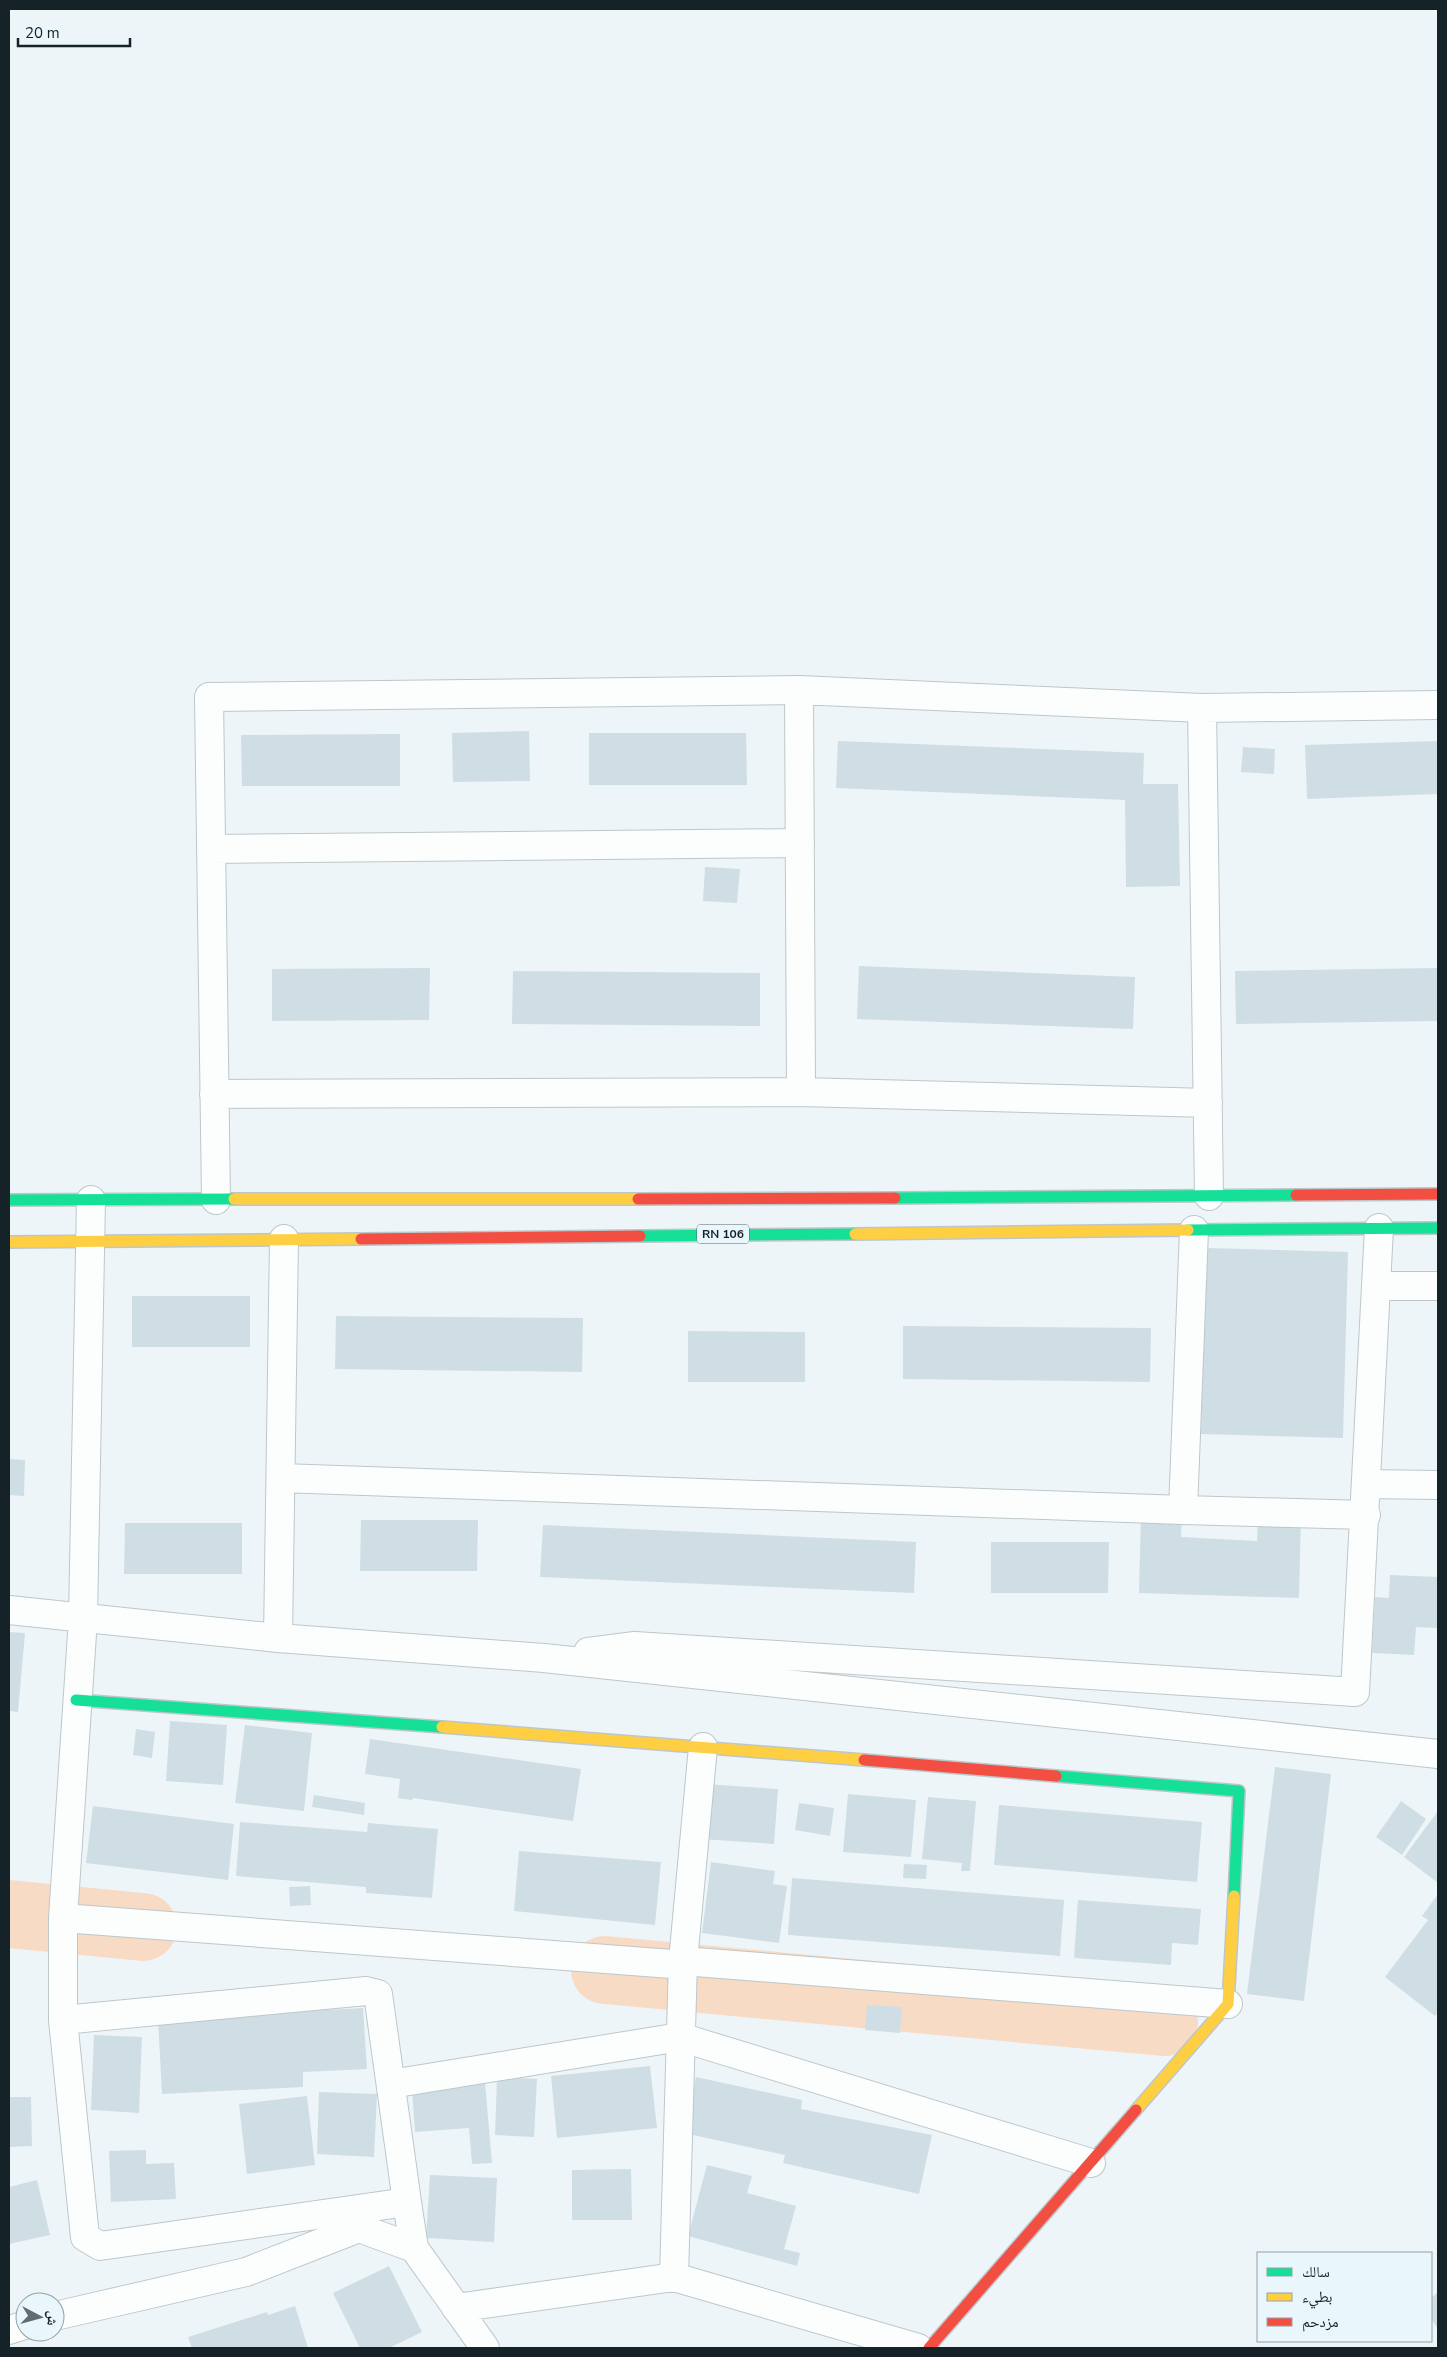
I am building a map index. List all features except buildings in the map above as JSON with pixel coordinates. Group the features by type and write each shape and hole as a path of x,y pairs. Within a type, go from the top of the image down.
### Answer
{"main road":[{"path":"9,1200 1438,1194"},
{"name":"RN 106","path":"9,1242 1438,1228"},
{"path":"76,1700 703,1747 1240,1791 1228,2004 929,2348"}],"street":[{"path":"800,690 801,1092"},
{"path":"216,1200 209,697 800,690 1202,708 1438,705"},
{"path":"1202,708 1209,1196"},
{"path":"211,849 800,843"},
{"path":"214,1094 801,1092 1208,1103"},
{"path":"91,1200 83,1619 76,1700 63,1918 63,2020 85,2237 100,2246 407,2202"},
{"path":"544,1658 635,1646 1355,1692 1366,1515 1379,1228"},
{"path":"1183,1510 1194,1230"},
{"path":"278,1638 284,1239"},
{"path":"1376,1286 1438,1286"},
{"path":"281,1478 1366,1515"},
{"path":"1366,1484 1438,1485"},
{"path":"9,1610 278,1638 544,1658 1438,1754"},
{"path":"674,2277 680,2037 684,1961 703,1747"},
{"path":"63,1918 672,1964 684,1961 1228,2004"},
{"path":"63,2020 366,1991 378,1994 414,2248 485,2348"},
{"path":"391,2084 680,2037 1091,2162"},
{"path":"65,2314 246,2272 359,2228 414,2248"},
{"path":"456,2308 674,2277 918,2348"}],"waterway":[{"path":"9,1914 143,1927"},
{"path":"605,1970 1164,2022"}],"traffic: fast":[{"path":"895,1198 1296,1195"},
{"path":"9,1200 234,1199"},
{"path":"1188,1230 1438,1228"},
{"path":"640,1236 855,1234"},
{"path":"76,1700 442,1727"},
{"path":"1056,1776 1239,1791 1234,1896"}],"traffic: slow":[{"path":"234,1199 638,1199"},
{"path":"855,1234 1188,1230"},
{"path":"9,1242 361,1239"},
{"path":"442,1727 864,1760"},
{"path":"1136,2110 1228,2004 1234,1896"}],"traffic: jam":[{"path":"1296,1195 1438,1194"},
{"path":"638,1199 895,1198"},
{"path":"361,1239 640,1236"},
{"path":"864,1760 1056,1776"},
{"path":"929,2348 1136,2110"}]}
